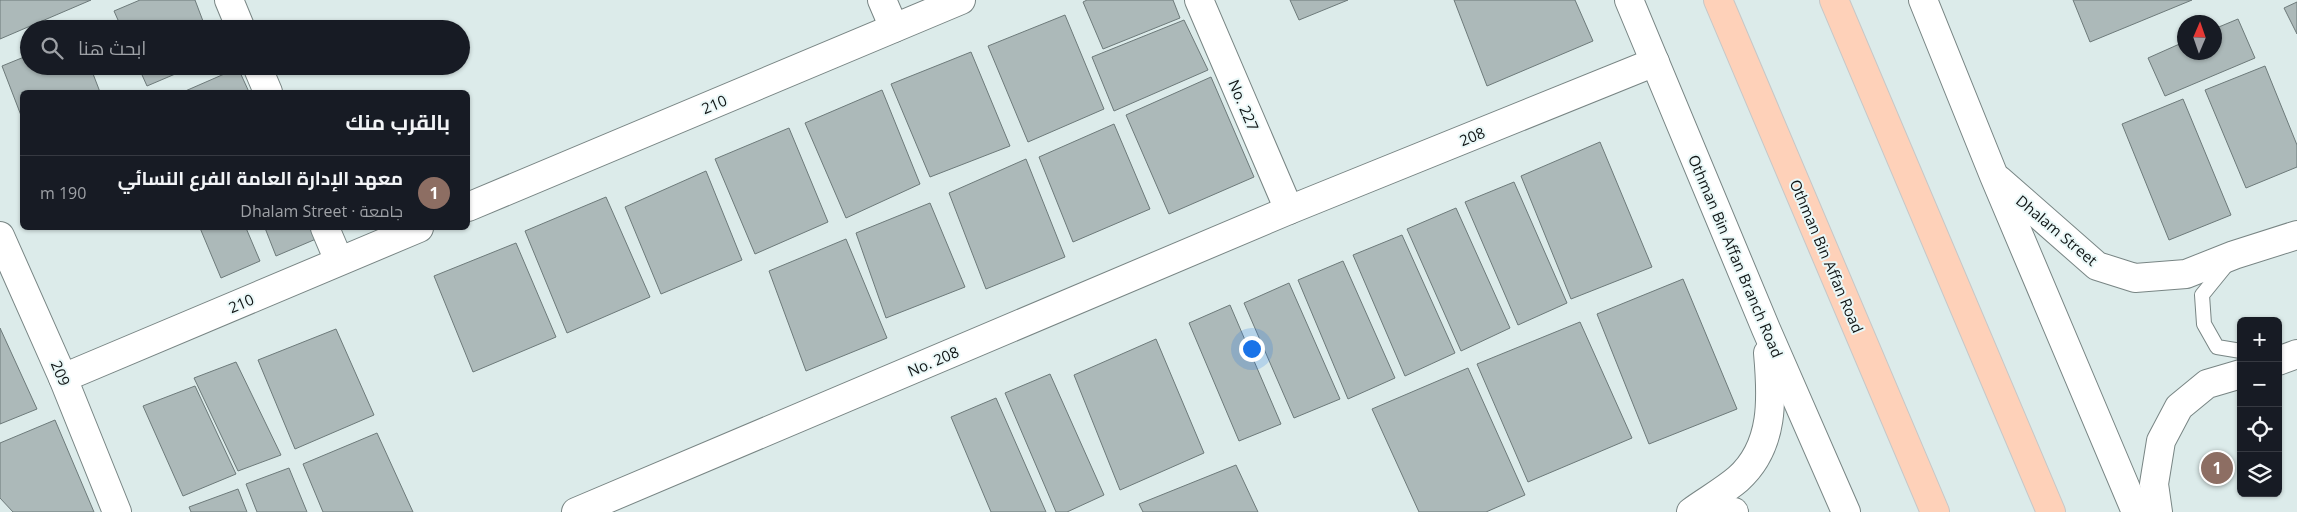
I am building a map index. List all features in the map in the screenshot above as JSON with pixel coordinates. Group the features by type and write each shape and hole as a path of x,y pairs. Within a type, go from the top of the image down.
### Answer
{"main road":[{"name":"Othman Bin Affan Road","path":"1718,0 1934,512"},
{"path":"1834,0 2051,512"}],"street":[{"path":"229,0 237,20"},
{"path":"882,0 894,28"},
{"name":"210","path":"470,206 960,0"},
{"name":"No. 227","path":"1200,0 1289,210"},
{"name":"Othman Bin Affan Branch Road","path":"1630,0 1766,329 1846,512"},
{"path":"1923,0 1994,176 2136,512"},
{"name":"208","path":"1289,210 1655,62"},
{"path":"261,75 267,90"},
{"name":"Dhalam Street","path":"1994,176 2097,266 2135,278 2186,274 2234,255 2297,236"},
{"name":"No. 208","path":"576,512 1289,210"},
{"path":"326,230 339,261"},
{"name":"210","path":"63,378 414,230"},
{"name":"209","path":"0,236 63,378 116,512"},
{"path":"1691,512 1738,479 1752,462 1765,436 1770,418 1772,394 1766,329"},
{"path":"2282,360 2297,354"},
{"path":"2158,512 2154,484 2161,441 2179,407 2207,384 2237,375"},
{"path":"1715,512 1734,512"}],"lane":[{"path":"2234,255 2202,295 2204,324 2217,347 2237,350"},
{"path":"2282,349 2297,347"}],"building":[{"path":"0,0 91,0 44,20 20,20 20,30 0,39"},
{"path":"140,0 195,0 203,20 118,20 114,11"},
{"path":"1087,0 1173,0 1180,18 1103,49 1083,2"},
{"path":"1290,0 1348,0 1299,20"},
{"path":"1454,0 1575,0 1593,41 1487,86"},
{"path":"2073,0 2192,0 2090,42"},
{"path":"2297,2 2297,34 2284,8"},
{"path":"1065,15 1104,109 1028,142 988,46"},
{"path":"2238,19 2255,58 2165,96 2148,58 2177,45 2177,60 2222,60 2222,26"},
{"path":"1184,20 1208,70 1114,111 1092,57"},
{"path":"971,52 1010,146 930,177 891,84"},
{"path":"20,59 20,75 93,75 99,90 20,90 20,113 2,66"},
{"path":"2265,66 2297,145 2297,167 2246,188 2205,90"},
{"path":"142,75 173,75 147,86"},
{"path":"222,75 241,75 248,90 188,90"},
{"path":"1211,77 1254,177 1169,214 1126,115"},
{"path":"882,90 920,184 846,218 805,123"},
{"path":"2183,99 2231,215 2169,240 2122,124"},
{"path":"1114,124 1150,209 1073,242 1039,157"},
{"path":"789,128 828,222 755,254 715,159"},
{"path":"1600,142 1652,267 1571,299 1521,176"},
{"path":"1026,159 1065,257 986,289 949,193"},
{"path":"706,171 742,260 661,294 625,207"},
{"path":"1514,182 1567,303 1518,325 1465,202"},
{"path":"606,197 650,297 567,333 525,231"},
{"path":"930,203 965,287 886,318 856,233"},
{"path":"1456,208 1510,328 1461,351 1407,229"},
{"path":"201,230 247,230 260,261 221,278"},
{"path":"266,230 312,230 316,239 276,256"},
{"path":"1402,235 1455,353 1405,376 1353,255"},
{"path":"846,239 887,338 806,371 769,271"},
{"path":"516,243 556,337 473,372 434,276"},
{"path":"1343,261 1395,378 1348,399 1298,280"},
{"path":"1683,279 1737,409 1649,444 1597,314"},
{"path":"1289,283 1340,399 1294,418 1244,303"},
{"path":"1230,305 1281,424 1239,441 1189,323"},
{"path":"1580,322 1632,438 1528,482 1477,364"},
{"path":"0,328 37,409 0,424"},
{"path":"336,329 374,415 295,449 258,360"},
{"path":"1156,339 1204,453 1120,490 1074,375"},
{"path":"236,362 281,455 238,471 194,378"},
{"path":"1468,368 1525,495 1486,512 1419,512 1372,409"},
{"path":"1050,374 1104,495 1067,512 1056,512 1005,393"},
{"path":"195,386 236,474 183,496 143,406"},
{"path":"996,398 1046,512 991,512 951,417"},
{"path":"55,420 94,512 13,512 0,498 0,443"},
{"path":"377,433 413,512 323,512 303,464"},
{"path":"1236,465 1258,512 1143,512 1139,504"},
{"path":"289,468 307,512 257,512 246,484"},
{"path":"238,489 247,512 191,512 189,507"}],"place":[{"name":"معهد الإدارة العامة الفرع النسائي","path":"2217,468"}]}
